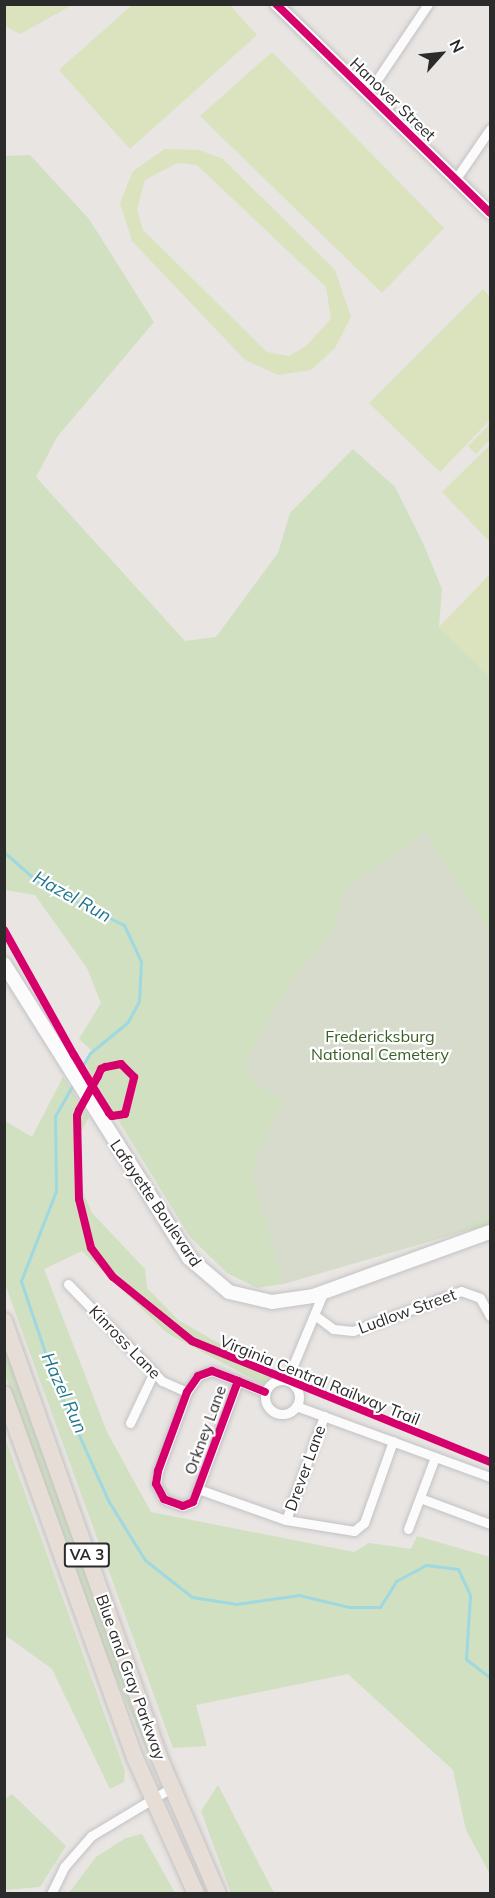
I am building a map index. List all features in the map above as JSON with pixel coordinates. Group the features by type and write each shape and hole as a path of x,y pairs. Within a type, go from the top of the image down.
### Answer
{"highway":[{"name":"Blue and Gray Parkway","path":"4,1321 171,1788 218,1893"},
{"name":"Blue and Gray Parkway","path":"4,1394 151,1798 196,1893"}],"main road":[{"name":"Lafayette Boulevard","path":"4,964 189,1258 212,1281 257,1301 323,1293 490,1232"}],"street":[{"name":"Hanover Street","path":"276,4 490,213"},
{"path":"368,93 428,4"},
{"path":"455,180 490,129"},
{"name":"Kinross Lane","path":"68,1284 154,1372 187,1392"},
{"name":"Ludlow Street","path":"316,1316 333,1329 353,1330 461,1290 480,1298 490,1316"},
{"path":"287,1380 316,1316 323,1293"},
{"path":"265,1392 204,1371 187,1392 156,1484 164,1499 183,1506 194,1502 198,1489 286,1520 354,1531 364,1523 393,1441"},
{"path":"130,1423 154,1372"},
{"path":"296,1406 296,1387 287,1380 273,1382 265,1392 267,1406 276,1413 296,1406 490,1477"},
{"name":"Orkney Lane","path":"198,1489 238,1381"},
{"name":"Drever Lane","path":"286,1520 324,1416"},
{"path":"408,1529 435,1457"},
{"path":"420,1498 490,1524"},
{"path":"51,1893 64,1867 91,1836 171,1788"}],"green space":[{"path":"4,5 72,5 20,34 5,26"},
{"path":"132,5 230,5 257,35 130,149 59,70"},
{"path":"272,52 444,228 382,293 200,116"},
{"path":"165,149 199,150 223,159 335,270 351,317 335,348 311,370 278,375 245,360 132,241 120,203 133,171","holes":["177,163 197,165 326,287 331,319 306,346 289,356 267,352 143,230 137,209 145,180"]},
{"path":"30,155 89,219 154,322 57,437 36,477 185,641 216,637 278,553 290,513 353,449 395,487 423,543 442,589 439,627 490,677 490,1224 283,1284 257,1288 227,1273 190,1237 91,1076 85,1062 92,1051 79,1039 101,1003 87,968 35,895 5,890 4,156"},
{"path":"483,289 490,297 490,420 440,472 369,403"},
{"path":"490,424 490,440 476,454 468,446"},
{"path":"490,445 490,542 442,492"},
{"path":"490,574 490,677 439,627"},
{"name":"Fredericksburg National Cemetery","path":"426,832 490,933 490,1215 448,1235 283,1284 253,1178 256,1156 284,1099 255,1084 244,1065 289,982 331,934 345,888"},
{"path":"63,1077 89,1117 81,1132 79,1183 92,1213 145,1269 147,1288 178,1320 278,1377 262,1384 167,1333 82,1251 44,1269 107,1432 151,1512 354,1552 369,1543 411,1549 417,1536 490,1557 490,1874 466,1830 453,1770 348,1674 196,1705 207,1746 173,1748 5,1284 5,1121 32,1137"},
{"path":"4,1336 158,1773 97,1635 5,1375"},
{"path":"4,1435 125,1771 124,1782 110,1789 52,1669 5,1635"},
{"path":"218,1785 274,1893 231,1893 201,1811"},
{"path":"12,1794 66,1846 40,1887 5,1890 5,1799"},
{"path":"142,1834 175,1893 69,1893 96,1857 126,1838"}],"waterway":[{"name":"Hazel Run","path":"4,852 38,882 124,925 141,961 139,1001 128,1022 90,1053 78,1074"},
{"name":"Hazel Run","path":"74,1083 55,1116 56,1191 21,1281 55,1382 109,1502 145,1560 192,1597 236,1604 299,1595 349,1607 380,1607 396,1581 426,1565 458,1569 470,1595 466,1659 490,1678"}],"cycle path":[{"path":"276,4 490,213"},
{"name":"Virginia Central Railway Trail","path":"4,930 74,1055 96,1092 109,1113 112,1116 125,1114 134,1077 121,1064 101,1069 98,1076 79,1110 77,1116 79,1199 91,1248 113,1277 192,1341 490,1462"},
{"path":"238,1381 193,1502 183,1506 164,1499 156,1484 158,1471 187,1392 198,1376 212,1371 238,1381 265,1392"}]}
